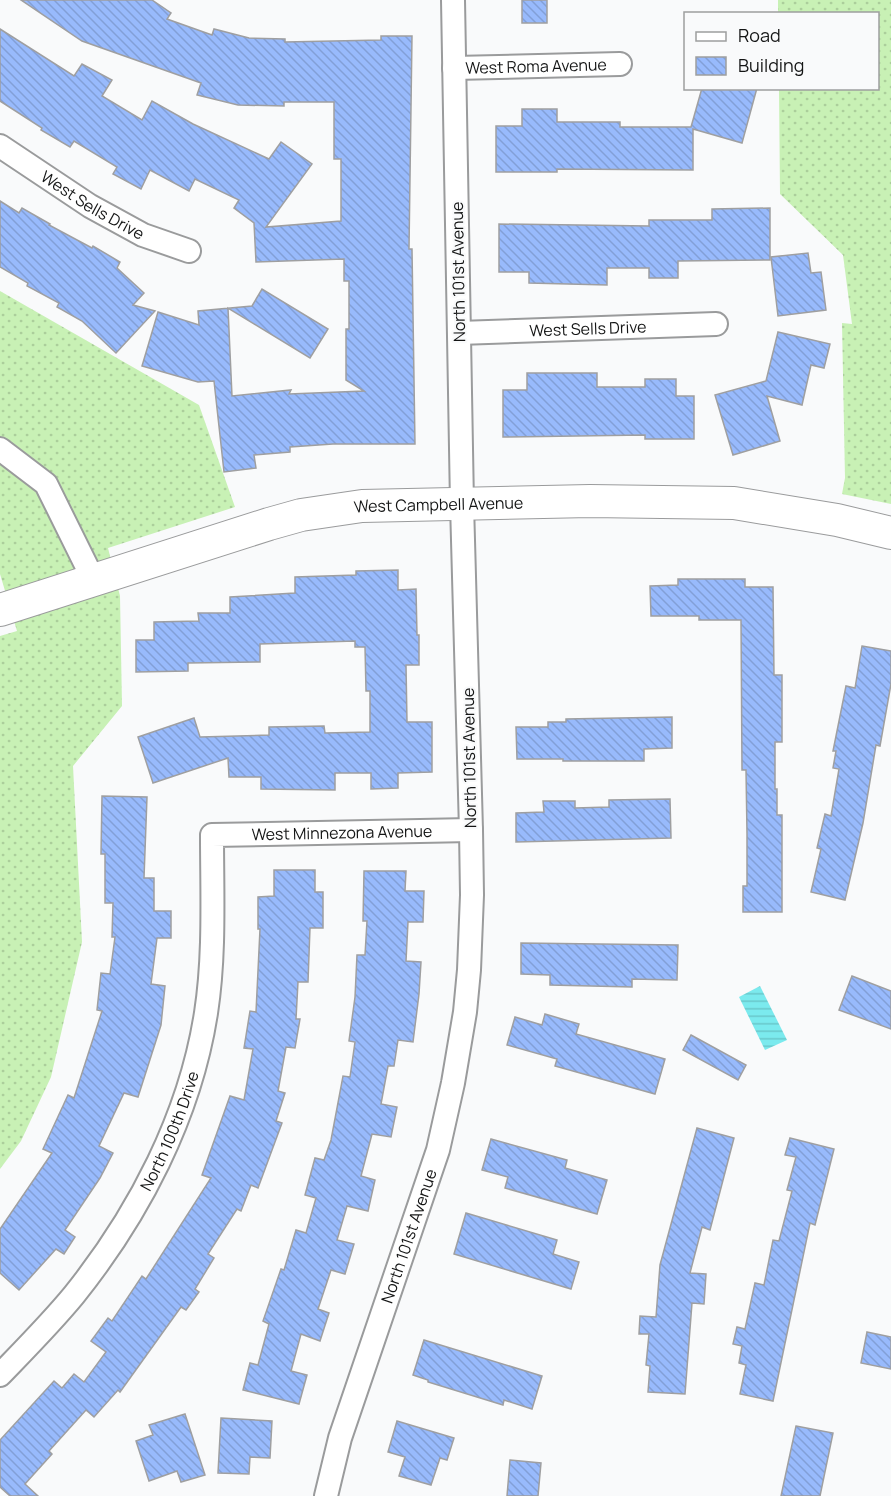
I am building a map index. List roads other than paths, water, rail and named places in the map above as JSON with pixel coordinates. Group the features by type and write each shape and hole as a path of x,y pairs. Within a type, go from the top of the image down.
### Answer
{"street":[{"name":"North 101st Avenue","path":"326,1496 340,1438 438,1150 448,1109 465,1012 469,970 472,895 471,830 462,504 453,0"},
{"name":"West Roma Avenue","path":"454,68 620,64"},
{"name":"West Sells Drive","path":"0,146 90,206 143,235 189,251"},
{"name":"West Sells Drive","path":"459,333 716,324"},
{"path":"0,449 46,484 93,579"},
{"name":"West Campbell Avenue","path":"0,610 301,515 362,506 590,501 734,503 837,520 891,533"},
{"name":"West Minnezona Avenue","path":"212,835 471,830"},
{"name":"North 100th Drive","path":"0,1375 74,1295 108,1248 142,1195 185,1095 206,1013 211,954 212,835"}],"water":[{"path":"760,986 787,1040 765,1050 739,997"}]}
